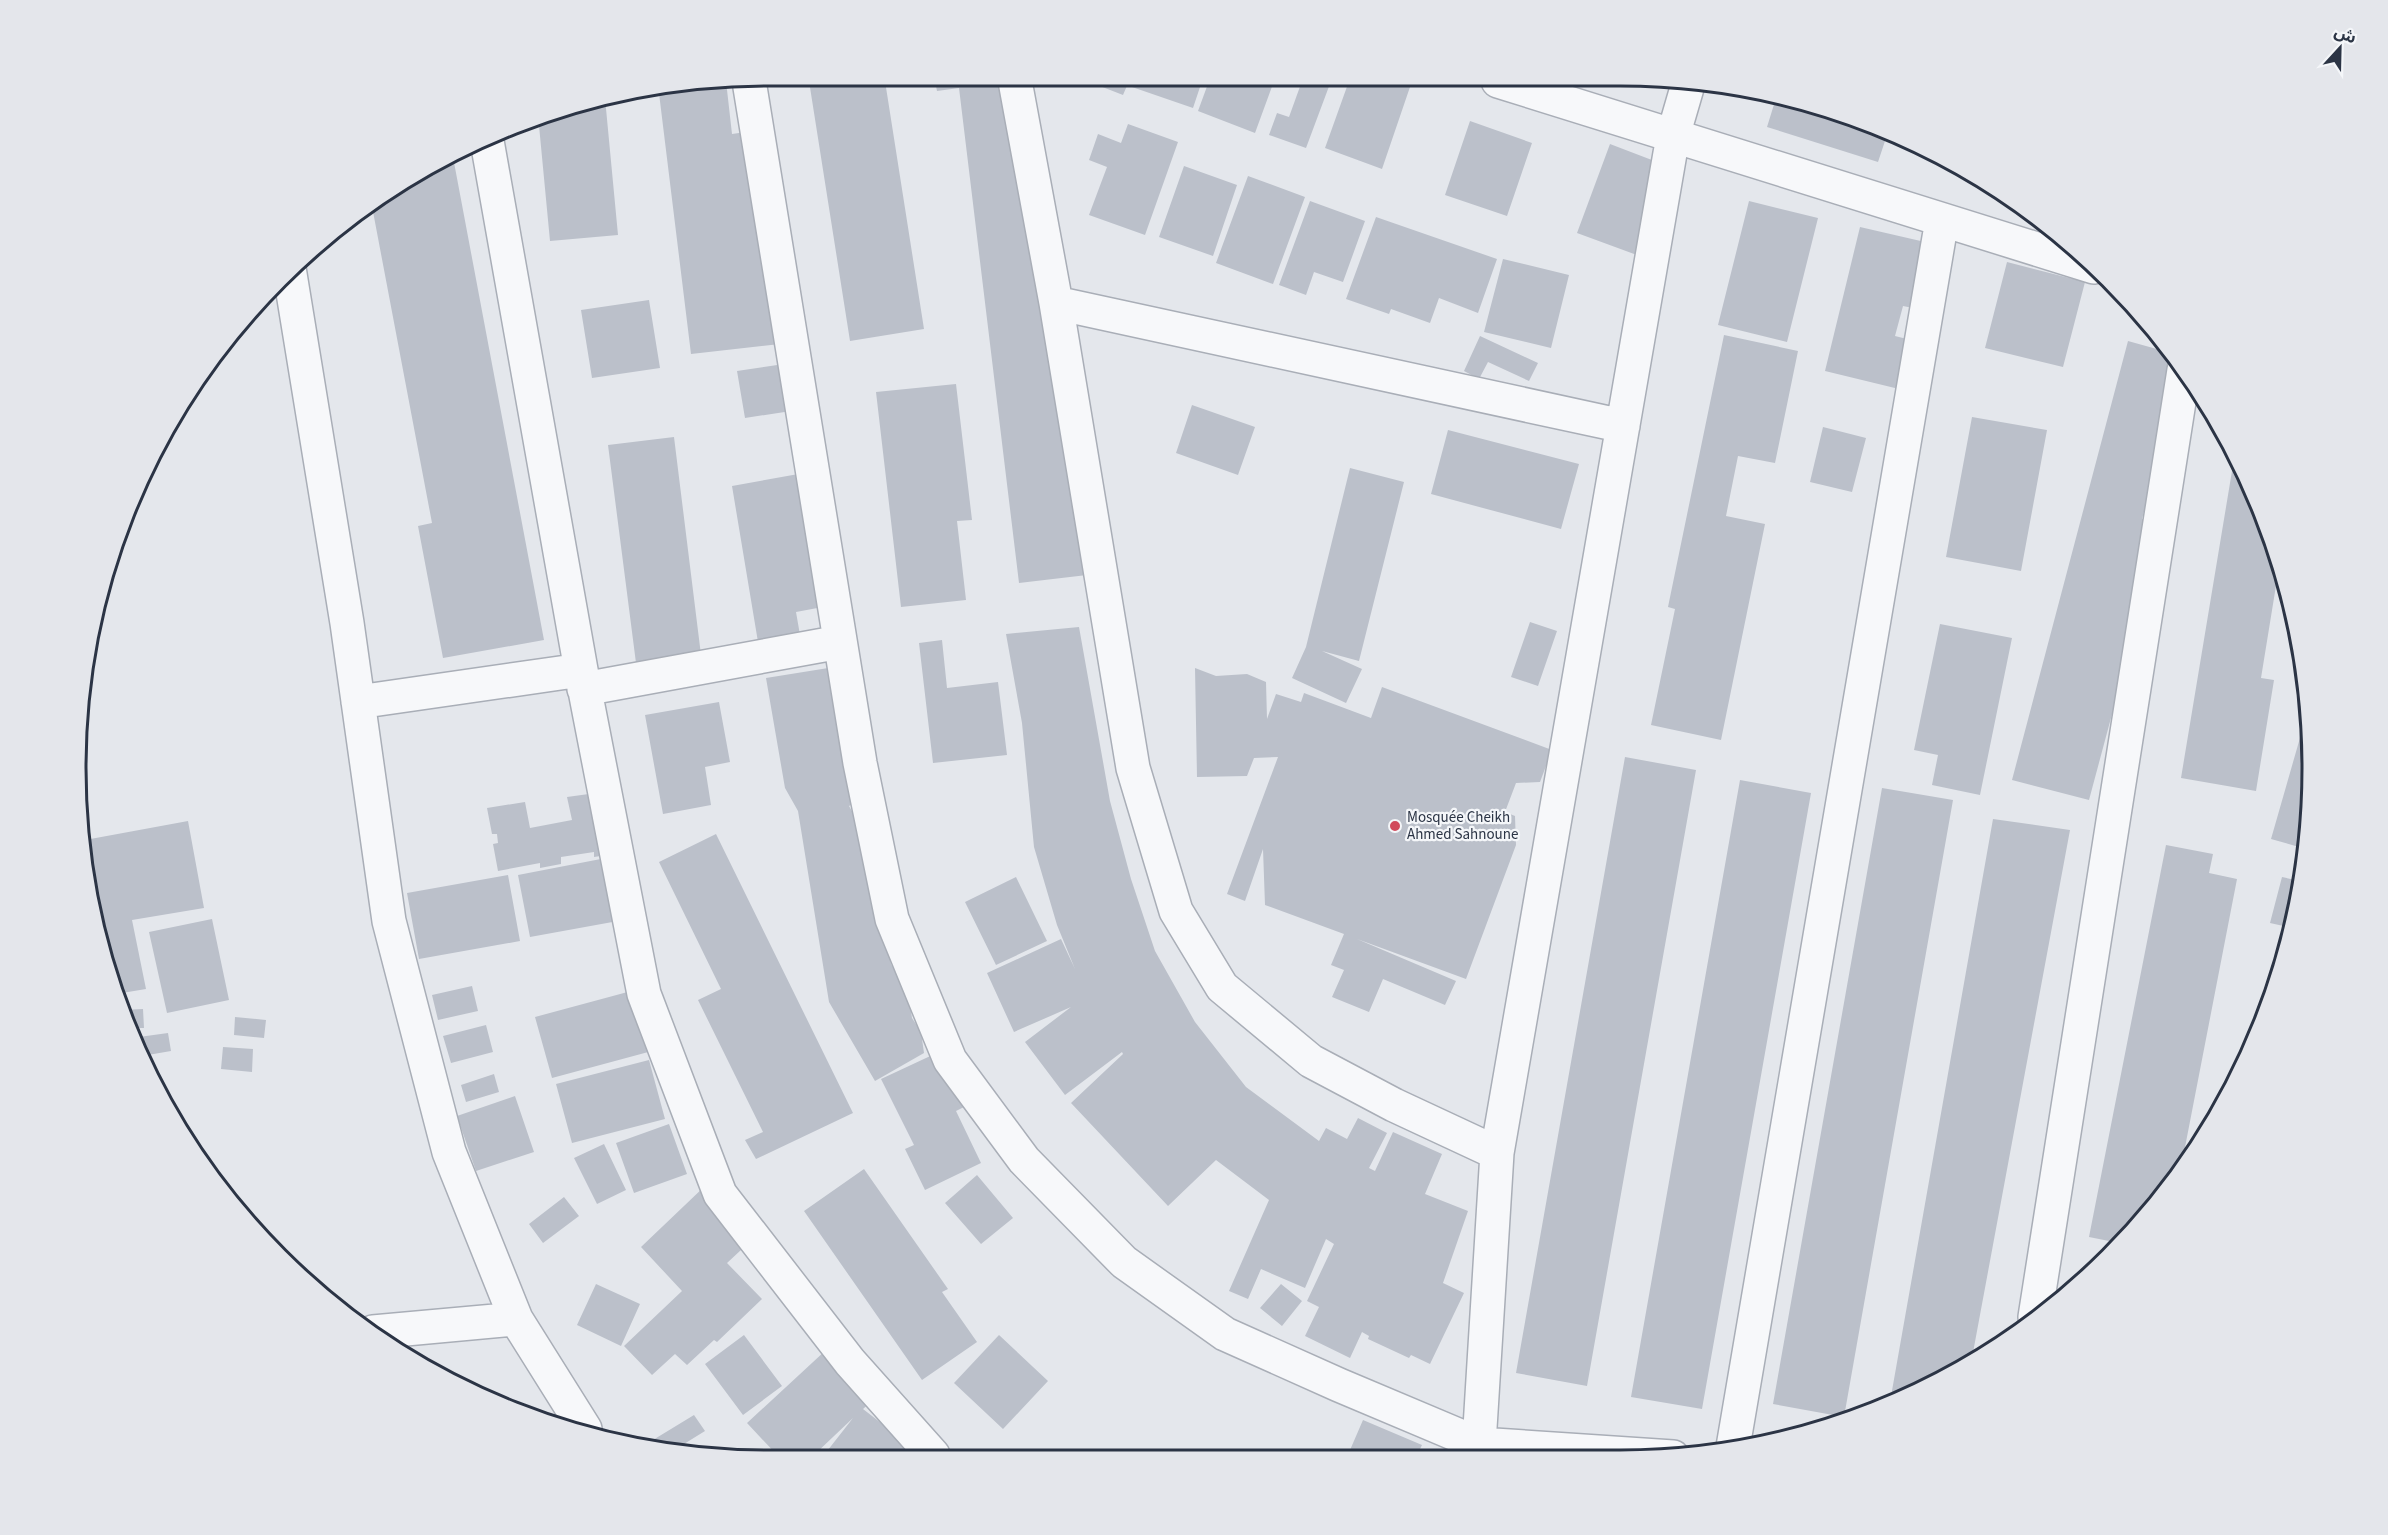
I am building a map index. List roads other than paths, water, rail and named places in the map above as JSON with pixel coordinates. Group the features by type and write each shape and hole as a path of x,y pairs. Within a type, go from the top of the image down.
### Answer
{"street":[{"path":"750,86 860,763 892,919 950,1060 1024,1160 1124,1262 1225,1334 1479,1444 1569,1450"},
{"path":"1016,86 1056,303 1133,768 1176,910 1222,987 1311,1061 1394,1105 1497,1153"},
{"path":"1514,86 2078,262"},
{"path":"1479,1444 1497,1153 1673,136 1687,89"},
{"path":"488,146 582,679 644,994 720,1194 850,1362 929,1450"},
{"path":"1734,1440 1942,220"},
{"path":"291,280 358,702 389,921 449,1152 516,1319 581,1423"},
{"path":"1056,303 1623,426"},
{"path":"2036,1309 2182,381"},
{"path":"358,702 582,679 840,642"},
{"path":"383,1331 516,1319"}],"place":[{"name":"Mosquée Cheikh Ahmed Sahnoune","path":"1395,826"}]}
